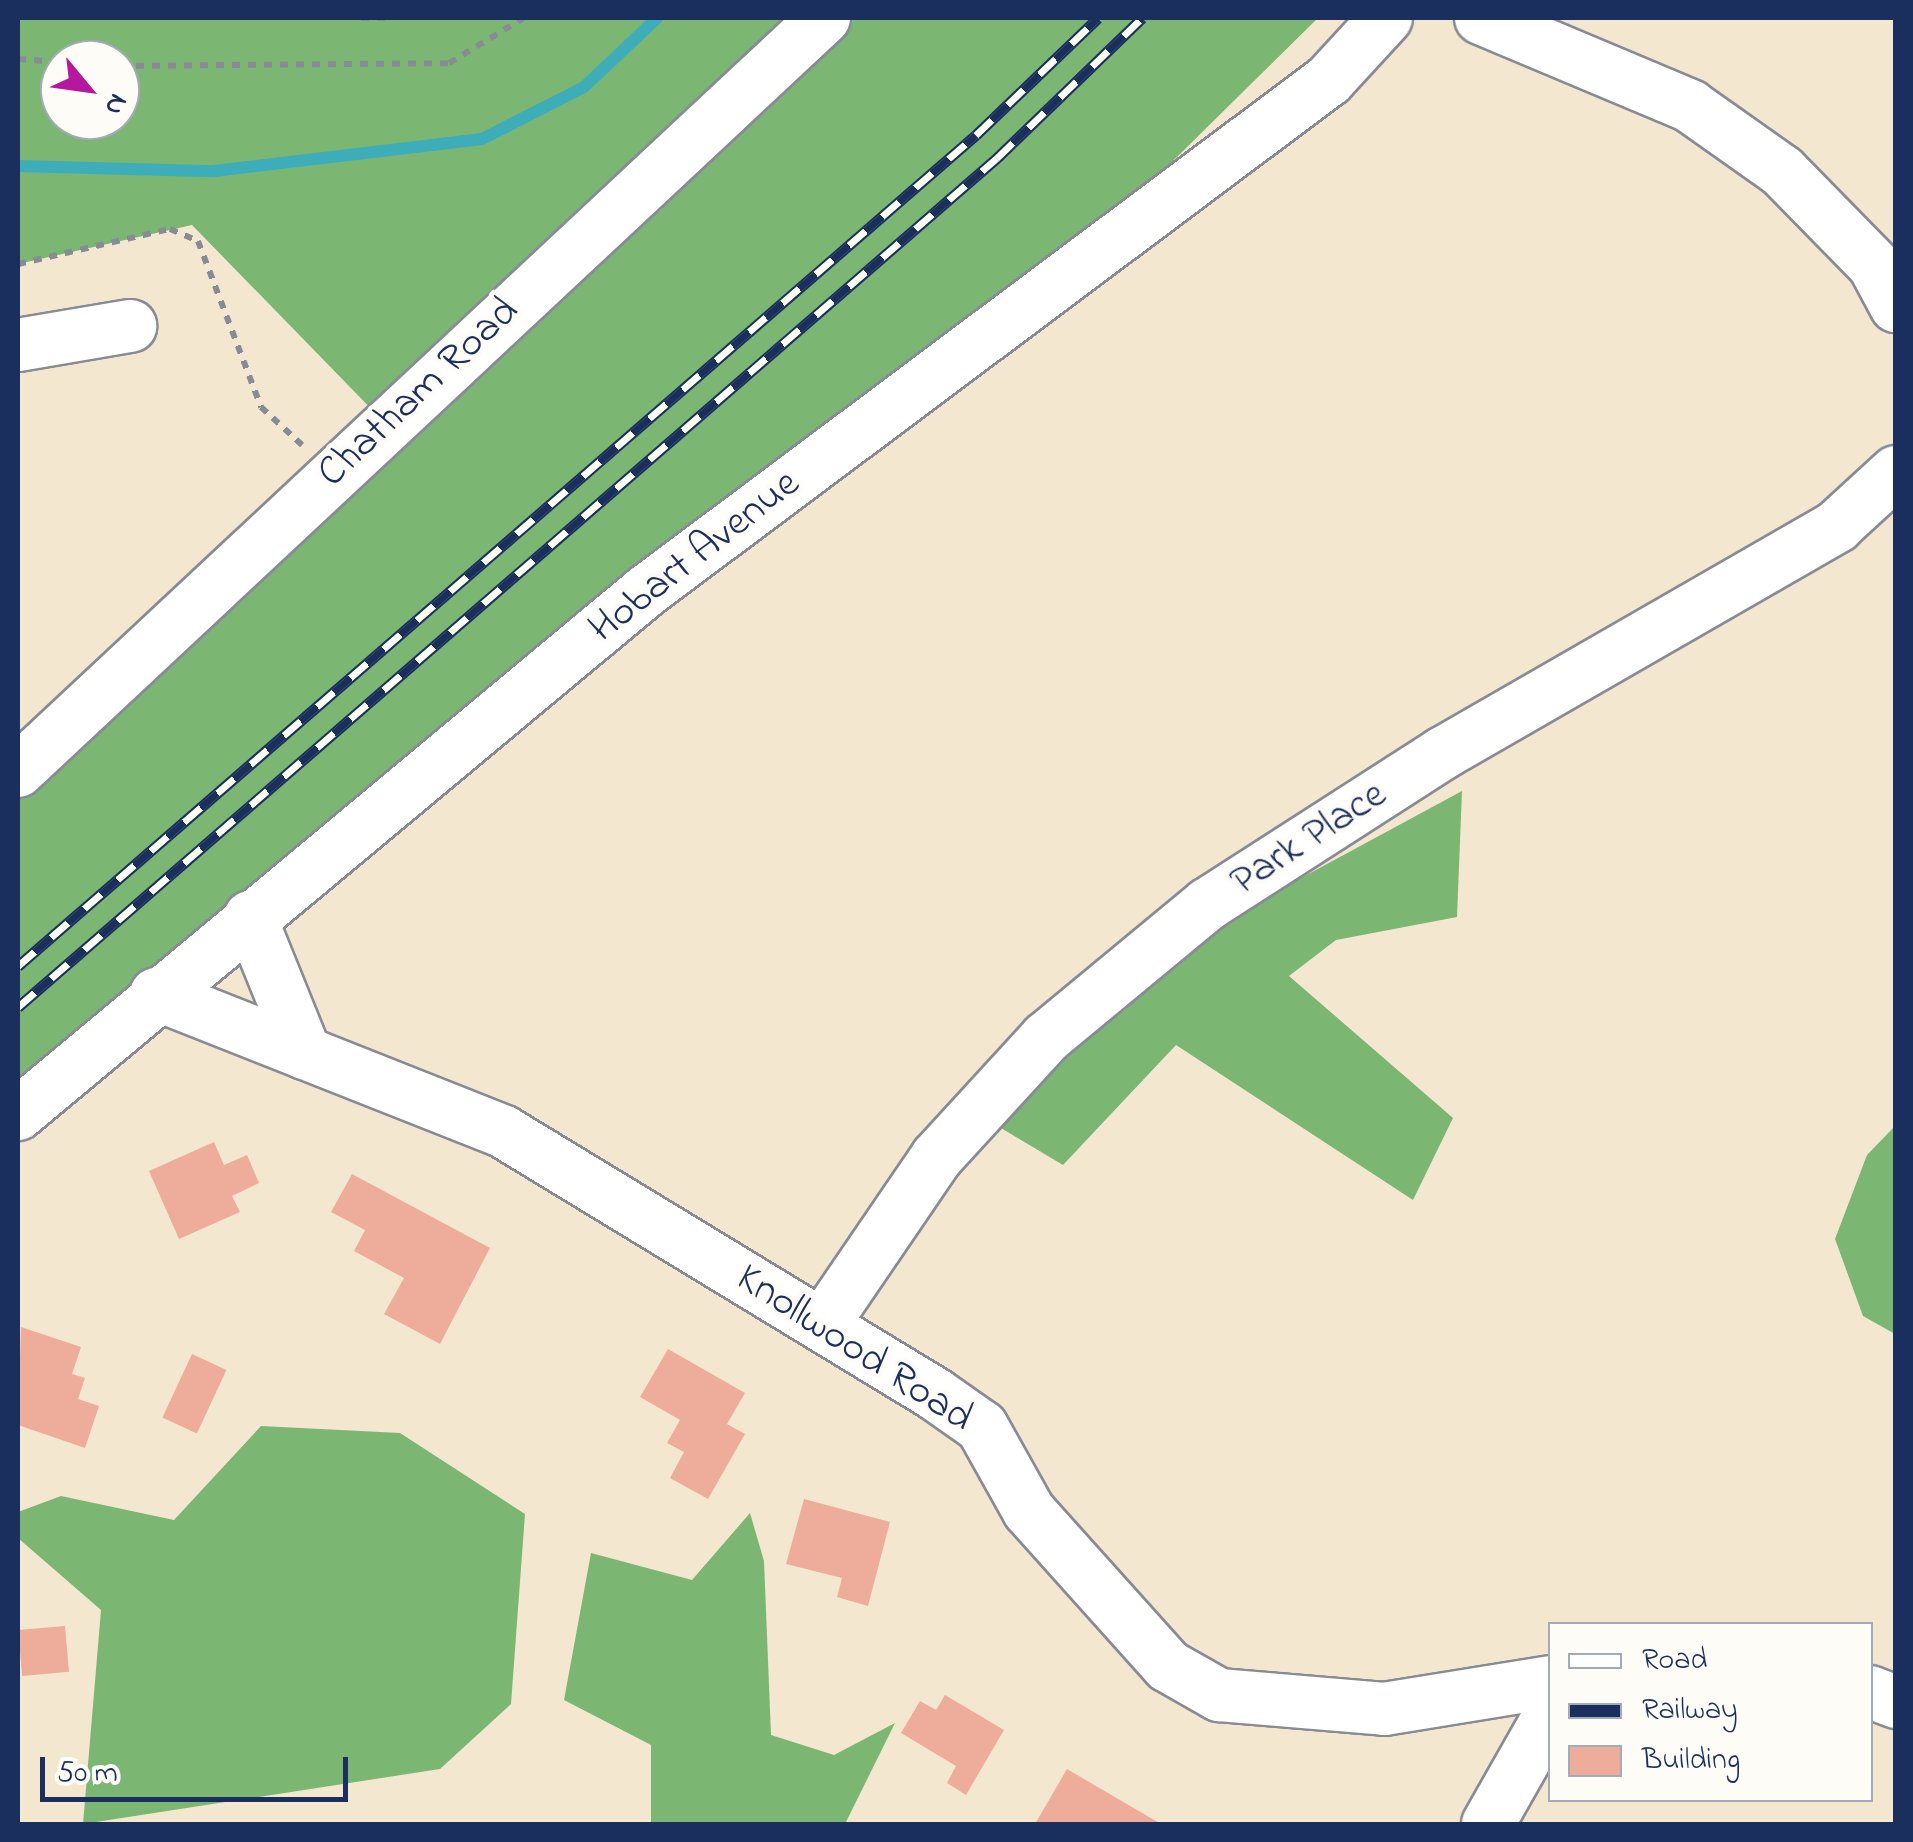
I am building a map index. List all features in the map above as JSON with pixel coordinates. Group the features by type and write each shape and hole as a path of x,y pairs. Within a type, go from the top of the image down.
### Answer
{"street":[{"name":"Chatham Road","path":"18,771 824,18"},
{"name":"Hobart Avenue","path":"18,1114 156,994 646,591 1329,80 1386,18"},
{"path":"1481,18 1690,106 1782,171 1874,265 1896,306"},
{"path":"18,344 130,326"},
{"name":"Park Place","path":"822,1324 937,1157 1046,1038 1208,904 1443,753 1837,526 1896,472"},
{"path":"250,917 305,1053"},
{"name":"Knollwood Road","path":"156,994 504,1132 822,1324 982,1427 1041,1525 1168,1666 1219,1695 1384,1709 1548,1682"},
{"path":"1488,1824 1548,1719"}],"path":[{"path":"361,18 391,18"},
{"path":"140,66 448,63 524,18"},
{"path":"18,264 170,230 198,241 261,407 310,452"}],"green space":[{"path":"18,18 1318,18 1111,222 18,1126 18,758 384,422 192,225 18,264"},
{"path":"1462,791 1457,917 1336,940 1289,976 1453,1118 1413,1200 1176,1045 1063,1165 996,1125 1166,951"},
{"path":"1895,1126 1895,1334 1863,1316 1835,1239 1867,1155"},
{"path":"261,1426 400,1433 525,1514 511,1704 440,1769 83,1824 101,1610 18,1538 18,1512 61,1496 174,1520"},
{"path":"750,1513 764,1561 771,1735 834,1755 895,1723 845,1824 651,1824 651,1745 564,1700 591,1553 692,1580"}],"building":[{"path":"214,1142 224,1165 247,1155 259,1183 232,1196 240,1212 179,1239 149,1171"},
{"path":"352,1174 490,1248 440,1344 384,1314 404,1278 354,1251 365,1230 331,1212"},
{"path":"21,1327 81,1347 72,1374 85,1378 78,1399 99,1406 85,1448 18,1425"},
{"path":"668,1349 745,1393 727,1424 745,1434 708,1499 670,1478 684,1452 667,1443 680,1420 640,1397"},
{"path":"192,1354 226,1370 197,1434 162,1417"},
{"path":"804,1499 890,1522 868,1606 837,1597 842,1578 786,1564"},
{"path":"65,1626 69,1672 22,1676 18,1630"},
{"path":"945,1695 1004,1730 966,1795 947,1783 956,1766 901,1733 920,1701 936,1710"},
{"path":"1067,1769 1161,1824 1035,1824"}],"waterway":[{"path":"18,166 214,171 482,139 584,87 657,18"}],"railway":[{"path":"18,966 976,135 1098,18"},
{"path":"18,1007 997,158 1142,18"}]}
